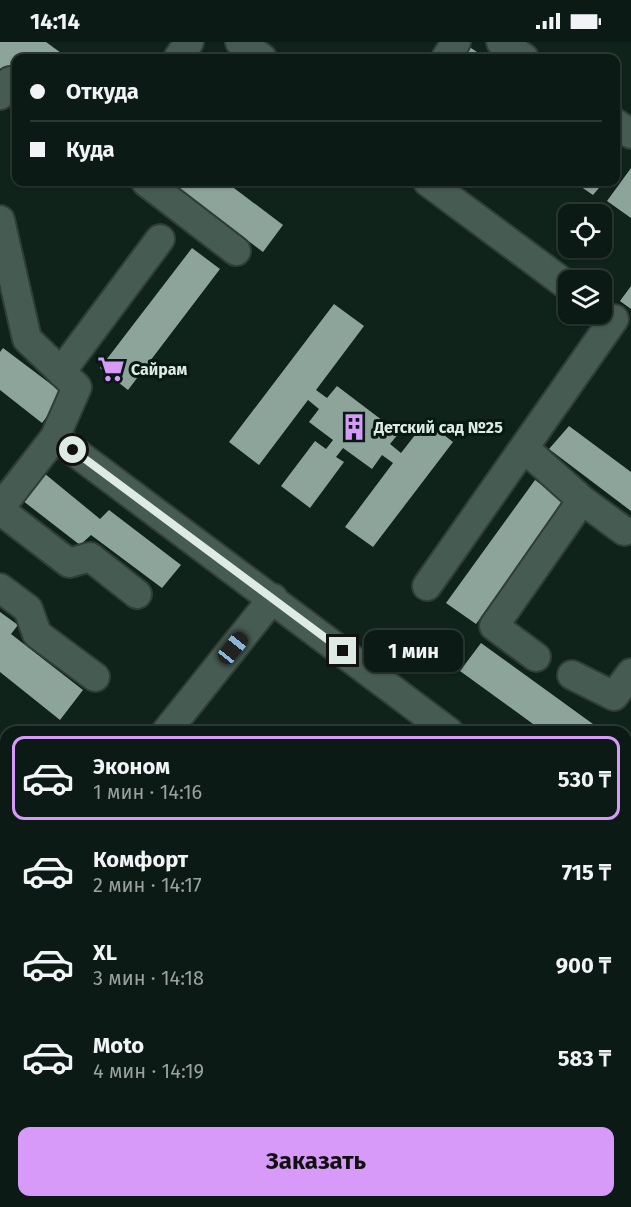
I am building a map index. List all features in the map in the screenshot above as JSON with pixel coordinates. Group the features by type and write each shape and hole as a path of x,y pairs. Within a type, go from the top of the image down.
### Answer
{"street":[{"path":"240,42 256,54"},
{"path":"501,42 518,54"},
{"path":"0,95 10,81 12,83"},
{"path":"151,186 236,251"},
{"path":"433,186 558,279"},
{"path":"0,220 27,339 77,387 55,437 0,509 69,562 90,557 137,594"},
{"path":"61,372 160,238"},
{"path":"427,586 616,320"},
{"path":"55,437 441,726"},
{"path":"524,448 582,500 624,531"},
{"path":"536,657 494,626 582,500"},
{"path":"0,588 28,609 36,633 95,677"},
{"path":"171,726 273,598"},
{"path":"572,675 614,696 631,673"}],"building":[{"path":"0,42 46,42 62,54 12,54 12,68 2,69 0,72"},
{"path":"468,46 480,54 462,54"},
{"path":"631,168 631,218 607,201"},
{"path":"176,186 231,186 283,225 263,252"},
{"path":"580,186 601,186 593,195"},
{"path":"192,248 220,269 128,390 100,368"},
{"path":"631,286 631,309 620,301"},
{"name":"Детский сад №25","path":"334,304 364,326 316,390 327,398 337,386 399,433 390,444 401,453 426,421 453,442 373,547 345,527 393,463 382,455 372,469 343,448 336,457 344,462 310,508 281,486 315,441 326,449 333,440 309,422 319,409 308,400 259,465 229,442"},
{"path":"3,348 64,394 42,423 0,390 0,352"},
{"path":"569,426 631,472 631,511 549,449"},
{"path":"39,469 100,519 109,510 181,565 162,588 91,535 80,545 18,497"},
{"path":"535,480 565,502 476,624 446,603"},
{"path":"0,612 18,625 11,634 83,690 60,720 0,672"},
{"path":"481,643 596,726 536,726 460,671"}],"place":[{"name":"Сайрам","path":"111,369"},
{"name":"Детский сад №25","path":"354,427"}],"route":[{"path":"73,450 343,651"}]}
